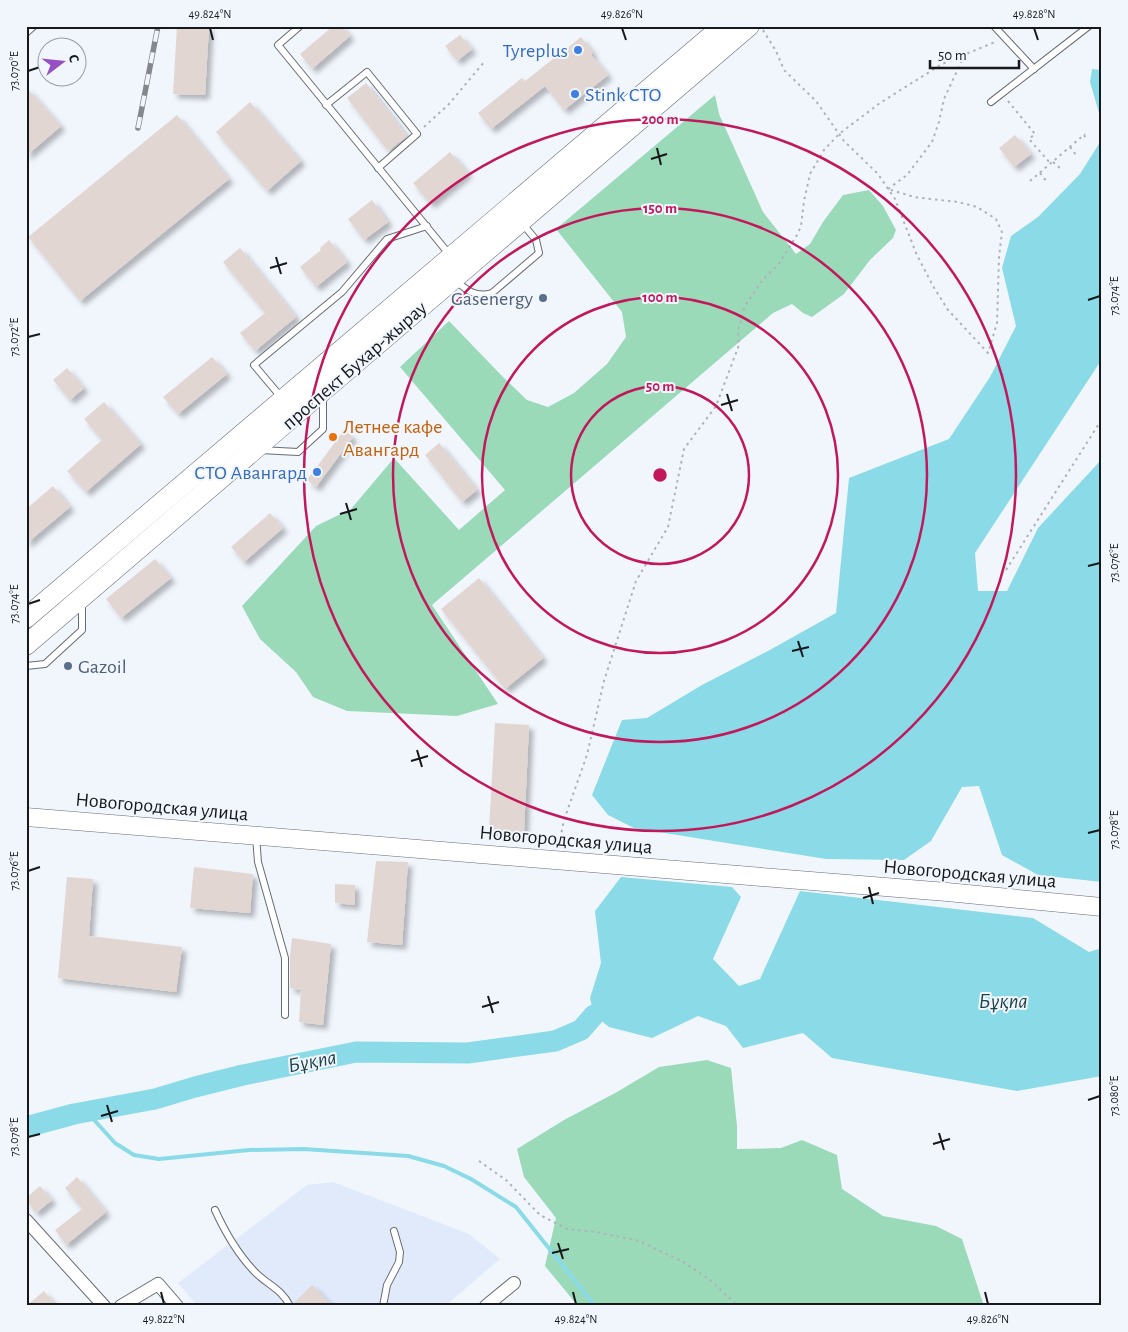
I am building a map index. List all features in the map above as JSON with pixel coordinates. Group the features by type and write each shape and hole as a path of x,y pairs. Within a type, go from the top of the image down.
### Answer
{"main road":[{"name":"проспект Бухар-жырау","path":"26,618 290,407 451,257 723,26"},
{"name":"проспект Бухар-жырау","path":"26,644 254,450 290,407 323,390 749,26"}],"street":[{"name":"Новогородская улица","path":"26,817 938,891 1102,907"},
{"path":"26,1220 104,1306"},
{"path":"486,1306 514,1283"},
{"path":"121,1306 158,1284 177,1306"}],"lane":[{"path":"26,33 34,26"},
{"path":"300,26 278,45 451,257"},
{"path":"994,26 1034,69"},
{"path":"991,102 1089,26"},
{"path":"326,105 367,72 416,134 378,168"},
{"path":"454,279 468,292 476,295 492,293 539,253 536,240 521,222"},
{"path":"290,407 254,365 342,292 387,239 427,226"},
{"path":"254,450 298,452 322,429 323,390"},
{"path":"26,666 44,664 82,630 82,597"},
{"path":"256,835 258,862 285,958 285,1015"},
{"path":"214,1210 232,1242 249,1264 267,1283 279,1290 290,1306"},
{"path":"383,1306 387,1285 399,1262 400,1252 394,1231"}],"path":[{"path":"761,26 776,51 784,70 816,102 856,155 878,174 888,189 895,199 916,253 933,286 948,310 988,353 997,323 999,257 1002,232 996,219 977,207 958,202 914,197 888,189"},
{"path":"556,860 564,820 587,754 614,647 636,582 668,527 684,449 716,406 739,346 738,330 745,306 763,279 778,265 797,235 801,226 810,174 824,150 839,134 880,102 942,64 1006,38"},
{"path":"888,189 907,175 932,142 944,99 965,54"},
{"path":"416,134 450,104 485,61"},
{"path":"1001,94 1035,134 1029,139 1052,163 1061,169"},
{"path":"1030,181 1085,135 1087,140"},
{"path":"1070,147 1076,154"},
{"path":"1040,174 1047,182"},
{"path":"1006,570 1102,419"},
{"path":"1097,426 1102,427"},
{"path":"479,1161 506,1180 540,1215 567,1229 596,1232 639,1241 682,1261 709,1279 738,1306"}],"shaded area":[{"path":"333,1182 469,1234 500,1259 445,1306 198,1306 178,1283 307,1185"}],"green space":[{"path":"715,95 719,114 763,212 796,254 810,244 823,222 843,195 869,190 883,206 896,230 893,238 870,260 844,294 812,317 803,313 792,304 773,313 432,605 498,704 457,716 347,711 313,697 296,672 260,639 242,606 316,526 351,509 394,458 459,530 505,490 400,367 449,321 527,400 548,407 574,393 607,364 626,337 622,312 556,229"},
{"path":"707,1060 731,1068 737,1126 737,1149 781,1148 802,1140 837,1155 842,1189 883,1216 936,1226 962,1239 984,1306 578,1306 545,1266 556,1218 524,1177 517,1149 564,1120 659,1067"}],"water":[{"path":"1092,69 1102,70 1102,123 1090,82"},
{"path":"1102,139 1102,359 975,553 978,591 1007,591 1038,528 1102,459 1102,882 1038,875 1002,855 979,786 962,787 931,841 904,860 826,859 634,828 608,815 592,795 622,720 647,718 702,685 836,613 849,478 949,439 990,377 1016,326 1002,268 1011,236 1038,217 1080,174"},
{"name":"Бұқпа","path":"621,877 732,887 741,897 713,959 739,986 760,979 800,891 1033,918 1089,952 1102,948 1102,1076 1017,1091 832,1058 803,1033 743,1048 726,1026 698,1016 652,1038 609,1027 594,1015 590,998 601,963 595,911"}],"building":[{"path":"177,26 209,26 205,95 173,94"},
{"path":"333,26 342,26 350,36 312,69 300,54"},
{"path":"460,35 472,49 457,61 445,46"},
{"path":"581,37 593,53 591,55 608,75 564,110 545,86 491,129 478,113 522,78 525,81"},
{"path":"366,83 407,136 388,151 347,98"},
{"path":"26,87 61,126 26,156"},
{"path":"250,102 301,161 267,191 216,132"},
{"path":"177,115 229,179 80,301 28,237"},
{"path":"1015,135 1031,154 1014,167 999,148"},
{"path":"450,152 468,173 430,204 413,183"},
{"path":"372,200 388,222 364,240 348,219"},
{"path":"329,240 347,262 316,287 300,267 321,250 320,248"},
{"path":"240,248 296,317 255,351 240,333 265,313 223,262"},
{"path":"212,357 227,374 178,414 163,397"},
{"path":"67,368 84,388 70,400 53,380"},
{"path":"104,402 141,444 86,492 67,471 102,440 84,419"},
{"path":"344,430 353,437 316,487 307,480"},
{"path":"439,443 477,490 462,502 425,455"},
{"path":"53,486 70,507 26,544 26,509"},
{"path":"270,513 283,528 244,562 231,547"},
{"path":"155,559 171,578 121,618 106,599"},
{"path":"479,578 543,658 505,689 441,609"},
{"path":"495,723 529,725 524,832 489,830"},
{"path":"376,861 408,862 402,945 367,942"},
{"path":"194,867 253,874 250,913 190,908"},
{"path":"67,877 93,879 89,936 182,947 176,992 58,978"},
{"path":"335,884 355,885 355,905 335,903"},
{"path":"292,938 331,944 323,1025 299,1022 301,990 290,988"},
{"path":"77,1177 106,1212 66,1245 55,1230 82,1209 65,1188"},
{"path":"40,1186 52,1200 36,1213 26,1198"},
{"path":"312,1285 332,1306 295,1306 294,1303"},
{"path":"44,1291 56,1306 26,1306"}],"waterway":[{"name":"Бұқпа","path":"26,1127 74,1114 155,1099 243,1075 356,1052 468,1053 555,1041 581,1030 594,1015"},
{"path":"86,1111 115,1143 134,1155 159,1159 249,1150 304,1149 408,1156 444,1166 471,1179 516,1207 595,1306"}],"railway":[{"path":"138,128 158,26"}],"place":[{"name":"Tyreplus","path":"578,50"},
{"name":"Stink СТО","path":"575,94"},
{"name":"Gasenergy","path":"543,298"},
{"name":"Летнее кафе Авангард","path":"333,437"},
{"name":"СТО Авангард","path":"317,472"},
{"name":"Gazoil","path":"68,666"}]}
